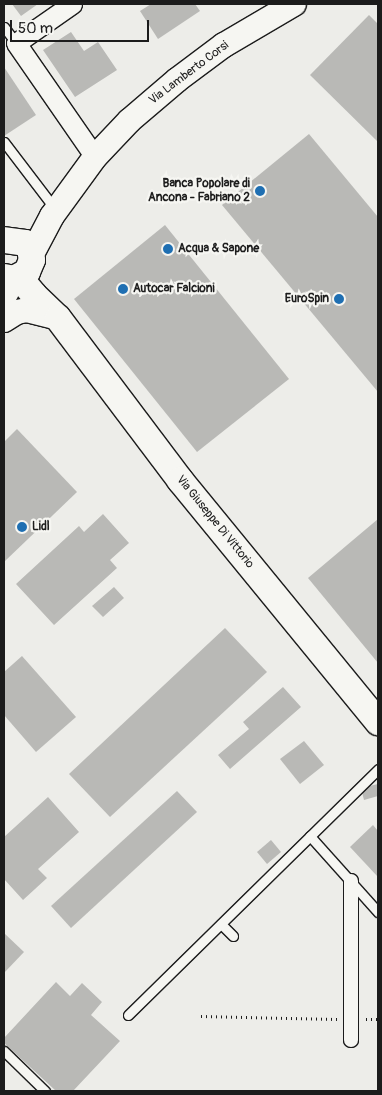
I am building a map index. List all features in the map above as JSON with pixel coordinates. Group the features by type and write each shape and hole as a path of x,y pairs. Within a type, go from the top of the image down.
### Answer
{"main road":[{"name":"Via Giuseppe Di Vittorio","path":"5,240 25,243 17,275 58,318 180,480 378,722"}],"street":[{"path":"72,4 16,43 95,157"},
{"name":"Via Lamberto Corsi","path":"17,275 54,213 95,157 129,121 177,80 224,45 294,4"},
{"name":"Via Lamberto Corsi","path":"5,240 54,213"},
{"path":"4,320 17,312 27,310 58,318"},
{"path":"350,882 346,938 351,1040"}],"lane":[{"path":"4,27 16,43"},
{"path":"4,142 54,213"},
{"path":"128,1015 378,769"},
{"path":"310,836 378,912"},
{"path":"221,924 233,936"},
{"path":"4,1051 45,1091"}],"path":[{"path":"200,1016 378,1020"}],"building":[{"path":"12,4 38,4 21,16"},
{"path":"151,4 195,4 200,11 158,39 140,11"},
{"path":"369,15 378,24 378,142 310,75"},
{"path":"71,32 84,51 98,42 117,70 75,97 43,50"},
{"path":"4,67 36,115 4,136"},
{"name":"EuroSpin","path":"309,134 378,217 378,392 222,205"},
{"path":"165,225 289,379 197,452 74,299"},
{"name":"Lidl","path":"17,429 77,492 4,562 4,442"},
{"path":"103,514 129,543 110,560 117,568 54,625 16,584 79,526 84,532"},
{"path":"378,519 378,663 308,578"},
{"path":"114,587 124,598 103,617 92,606"},
{"path":"225,628 267,672 110,817 69,774"},
{"path":"22,656 76,717 36,752 4,715 4,672"},
{"path":"283,687 301,707 230,769 218,755 249,729 243,722"},
{"path":"304,741 324,765 300,784 280,759"},
{"path":"378,784 378,796 364,800 361,788"},
{"path":"177,791 197,812 71,928 51,906"},
{"path":"48,797 79,832 38,869 47,878 23,900 4,879 4,837"},
{"path":"373,825 378,831 378,877 350,847"},
{"path":"271,840 281,852 267,864 257,852"},
{"path":"4,933 24,952 4,973"},
{"path":"56,982 70,996 82,983 102,1002 91,1015 120,1041 73,1091 56,1091 4,1043 4,1038"}],"place":[{"name":"Banca Popolare di Ancona - Fabriano 2","path":"260,191"},
{"name":"Acqua & Sapone","path":"168,249"},
{"name":"Autocar Falcioni","path":"123,289"},
{"name":"EuroSpin","path":"339,299"},
{"name":"Lidl","path":"22,527"}]}
